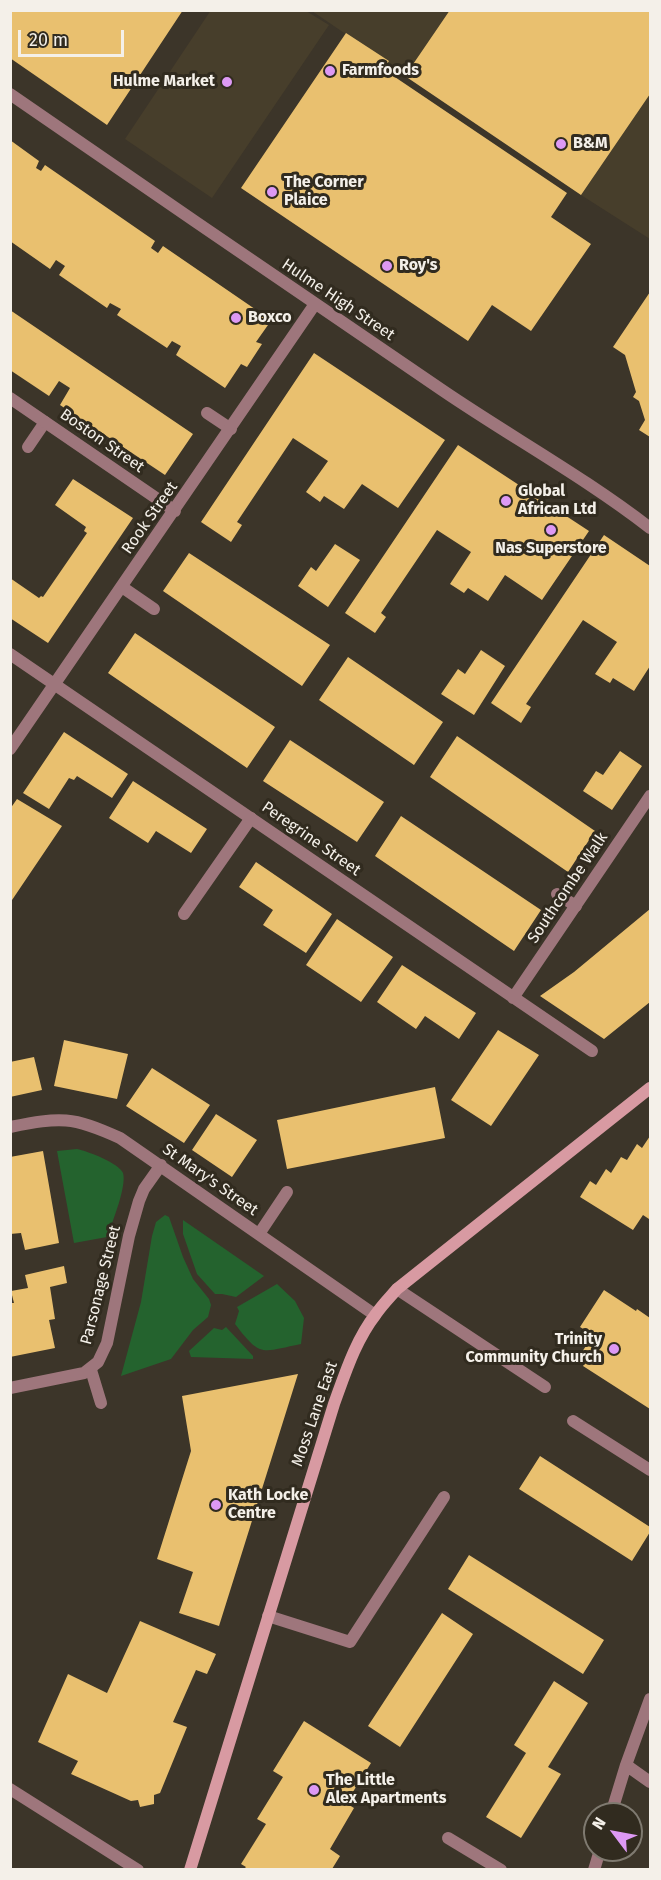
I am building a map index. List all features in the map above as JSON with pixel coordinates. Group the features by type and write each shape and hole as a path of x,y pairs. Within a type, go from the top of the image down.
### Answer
{"main road":[{"name":"Moss Lane East","path":"190,1869 334,1404 355,1348 375,1315 397,1289 651,1088"}],"street":[{"name":"Hulme High Street","path":"10,94 480,416 574,474 651,528"},
{"name":"Rook Street","path":"10,749 175,512 315,304"},
{"name":"Boston Street","path":"10,398 175,512"},
{"path":"207,412 231,429"},
{"path":"28,447 45,422"},
{"path":"122,587 153,609"},
{"name":"Peregrine Street","path":"10,654 592,1051"},
{"name":"Southcombe Walk","path":"513,998 651,796"},
{"path":"184,914 251,818"},
{"path":"557,894 576,906"},
{"name":"St Mary's Street","path":"10,1127 54,1119 83,1122 120,1138 375,1315"},
{"name":"Parsonage Street","path":"10,1388 84,1373 98,1362 107,1343 129,1236 139,1202 144,1189 161,1165"},
{"path":"258,1234 287,1192"},
{"path":"397,1289 545,1387"},
{"path":"90,1370 101,1403"},
{"path":"573,1421 651,1470"},
{"path":"268,1616 350,1642 444,1497"},
{"path":"615,1802 651,1700"},
{"path":"626,1766 651,1782"},
{"path":"10,1789 138,1869"},
{"path":"448,1838 501,1869"}],"shaded area":[{"name":"Hulme Market","path":"211,10 306,11 329,25 212,198 125,139"},
{"name":"B&M","path":"312,11 650,11 650,239 581,195"}],"green space":[{"path":"77,1149 116,1165 123,1173 124,1179 107,1237 74,1243 57,1151"},
{"path":"165,1215 169,1217 193,1279 209,1299 211,1305 208,1317 193,1330 171,1359 121,1376 141,1302 152,1236 156,1222"},
{"path":"183,1220 264,1276 236,1297 215,1294 197,1274 183,1234"},
{"path":"277,1284 295,1301 304,1318 301,1344 263,1350 251,1343 235,1324 239,1311 237,1307"},
{"path":"226,1327 253,1356 253,1359 191,1357 189,1351 214,1328 222,1330"}],"building":[{"path":"10,10 183,10 107,125 10,58"},
{"name":"B&M","path":"450,10 650,10 650,94 581,195 405,76"},
{"path":"346,33 389,61 383,69 567,193 551,217 591,244 531,331 492,305 468,341 241,188"},
{"path":"10,140 39,161 36,168 41,171 45,165 155,241 151,248 158,253 163,246 268,318 268,325 256,342 262,344 247,367 241,364 225,388 176,355 181,346 172,341 167,348 117,315 121,309 110,303 107,308 59,275 65,266 56,260 50,269 10,241"},
{"path":"650,292 650,437 639,430 645,420 639,401 633,397 636,392 625,355 613,347"},
{"path":"10,310 193,434 165,475 60,405 70,388 59,381 49,396 10,370"},
{"path":"314,353 445,440 398,508 362,484 344,509 324,496 320,502 306,492 328,461 293,438 237,522 242,525 231,542 201,522"},
{"path":"458,445 589,531 542,600 505,575 488,601 468,588 464,593 450,584 471,552 437,530 381,613 386,617 375,633 345,613"},
{"path":"73,479 133,518 48,643 10,618 10,578 39,598 43,597 87,533 84,531 86,527 55,505"},
{"path":"604,535 650,566 650,666 634,691 613,678 610,683 595,674 617,642 583,620 526,704 531,707 521,723 491,703"},
{"path":"335,544 360,560 328,607 298,586 311,567 316,571"},
{"path":"189,553 330,645 302,686 163,591"},
{"path":"135,633 275,727 247,768 108,673"},
{"path":"481,650 505,666 474,715 441,694 458,669 465,674"},
{"path":"348,657 443,722 414,765 319,700"},
{"path":"64,732 128,774 112,798 77,776 74,780 69,778 49,809 23,793"},
{"path":"457,736 595,831 568,872 430,777"},
{"path":"290,740 384,802 357,842 263,781"},
{"path":"620,751 642,766 612,810 583,791 596,771 603,775"},
{"path":"133,781 207,829 191,853 156,831 148,843 109,818"},
{"path":"17,799 62,826 10,903 10,809"},
{"path":"401,816 541,910 514,951 375,856"},
{"path":"256,862 332,914 306,953 263,925 273,910 239,887"},
{"path":"650,909 650,1002 604,1039 540,996 574,972"},
{"path":"337,919 393,957 361,1002 306,965"},
{"path":"402,965 476,1013 459,1039 425,1016 416,1029 377,1002"},
{"path":"498,1030 539,1055 491,1126 451,1100"},
{"path":"64,1040 128,1054 117,1099 54,1086"},
{"path":"34,1057 42,1090 10,1097 10,1062"},
{"path":"152,1068 210,1105 184,1143 126,1106"},
{"path":"435,1087 445,1138 287,1169 277,1120"},
{"path":"216,1114 257,1140 232,1177 192,1150"},
{"path":"650,1136 650,1216 649,1219 643,1215 633,1230 580,1197 590,1181 596,1185 606,1169 611,1173 621,1157 627,1160 637,1144 642,1148"},
{"path":"43,1151 59,1243 25,1250 21,1233 10,1234 10,1157"},
{"path":"64,1266 67,1283 50,1287 55,1319 49,1320 55,1348 10,1357 10,1303 14,1303 11,1291 28,1288 25,1275"},
{"path":"604,1290 650,1318 650,1409 583,1366 589,1357 582,1352 593,1335 580,1327"},
{"name":"Kath Locke Centre","path":"298,1374 219,1626 179,1613 193,1572 157,1559 191,1451 182,1396"},
{"path":"540,1456 650,1527 650,1532 632,1561 519,1489"},
{"path":"469,1555 604,1640 583,1674 448,1589"},
{"path":"442,1613 473,1634 400,1747 368,1726"},
{"path":"140,1621 216,1654 207,1674 196,1670 173,1722 187,1727 160,1793 154,1795 154,1804 140,1807 138,1800 131,1801 71,1774 78,1761 38,1742 68,1674 107,1693"},
{"path":"554,1681 588,1703 548,1767 561,1774 521,1838 486,1817 526,1753 514,1745"},
{"name":"The Little Alex Apartments","path":"304,1721 371,1763 346,1803 354,1808 330,1849 340,1856 332,1869 244,1869 246,1867 241,1864 266,1824 257,1819 283,1777 273,1771"}],"place":[{"name":"Farmfoods","path":"330,71"},
{"name":"Hulme Market","path":"227,82"},
{"name":"B&M","path":"561,144"},
{"name":"The Corner Plaice","path":"272,192"},
{"name":"Roy's","path":"387,266"},
{"name":"Boxco","path":"236,318"},
{"name":"Global African Ltd","path":"506,501"},
{"name":"Nas Superstore","path":"551,530"},
{"name":"Trinity Community Church","path":"614,1349"},
{"name":"Kath Locke Centre","path":"216,1505"},
{"name":"The Little Alex Apartments","path":"314,1790"}]}
